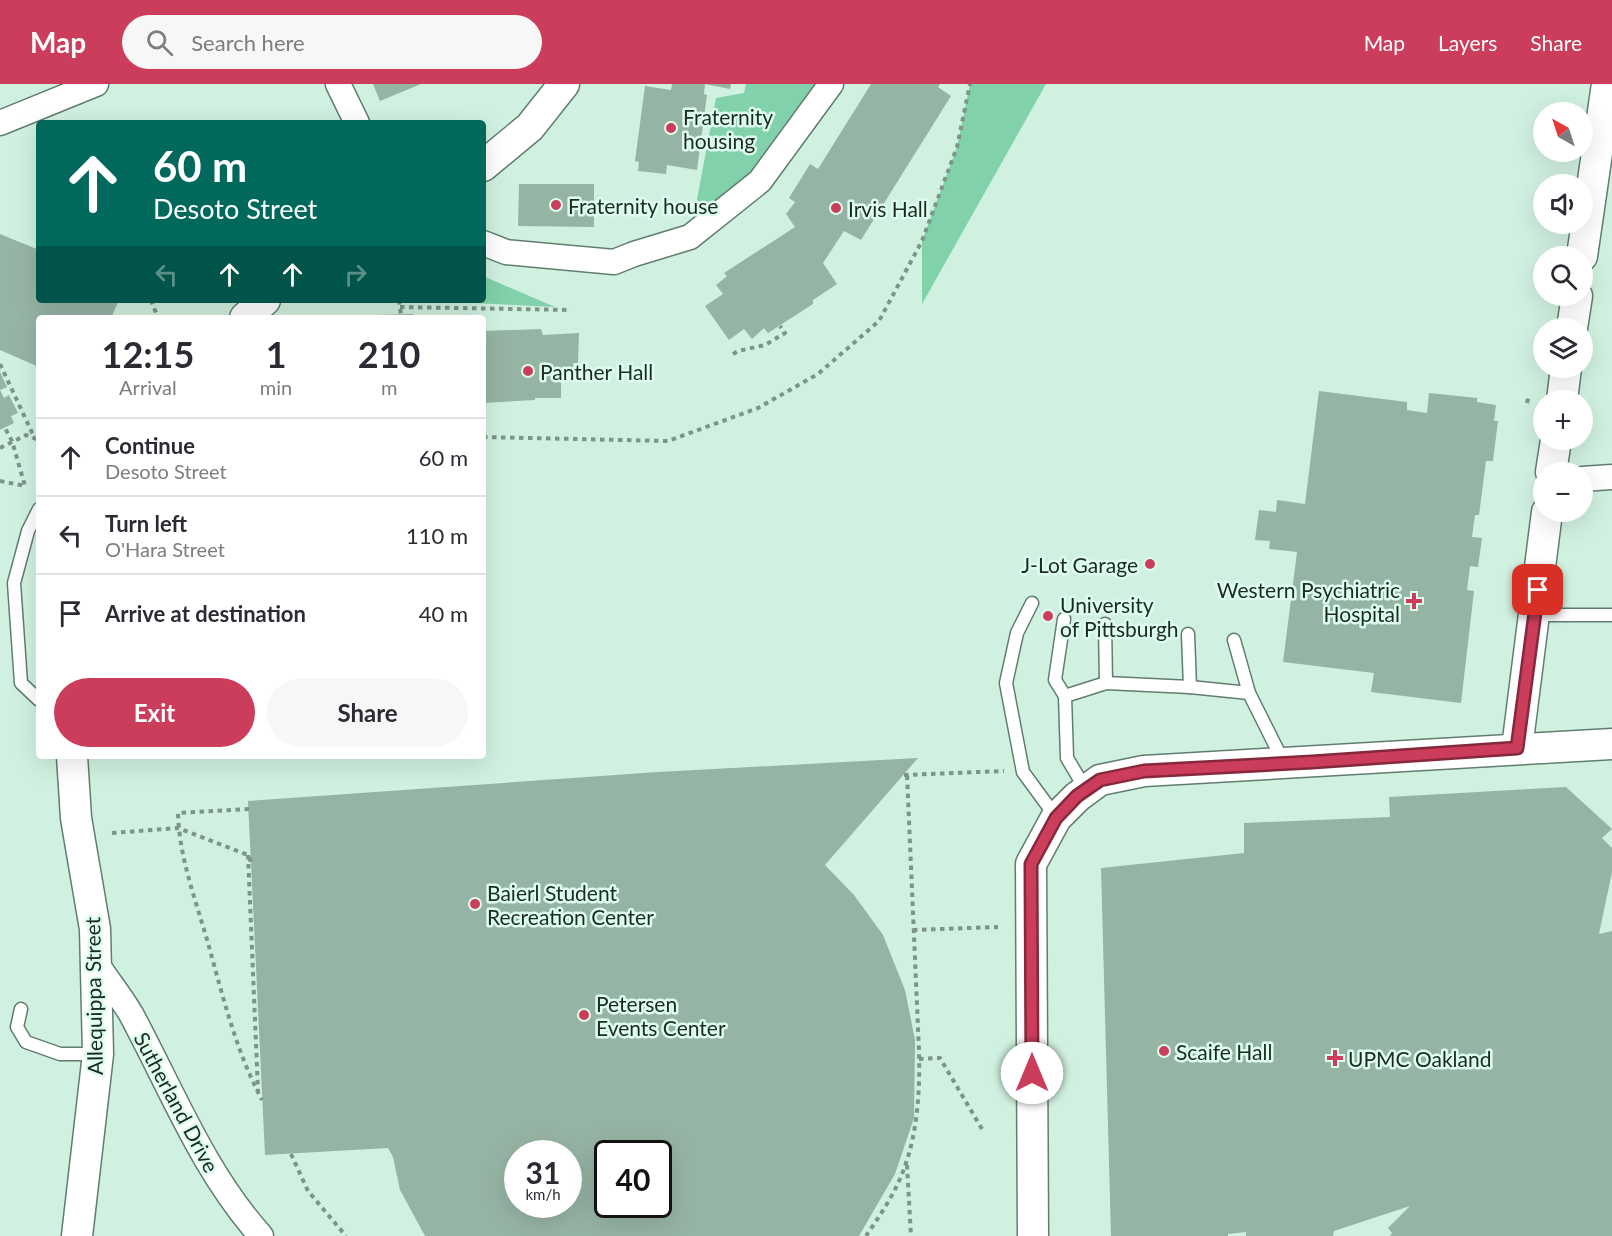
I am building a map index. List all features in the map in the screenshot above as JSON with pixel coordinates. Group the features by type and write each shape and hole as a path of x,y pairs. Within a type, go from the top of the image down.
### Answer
{"street":[{"path":"0,123 96,84"},
{"path":"338,84 356,120"},
{"path":"486,164 530,128 564,84"},
{"path":"486,244 506,252 614,262 690,237 760,181 831,84"},
{"path":"1583,246 1607,84"},
{"path":"248,315 262,303"},
{"path":"1593,478 1612,477"},
{"path":"1517,748 1546,522"},
{"path":"1033,1236 1031,864 1059,815 1086,790 1100,780 1144,771 1612,744"},
{"name":"Allequippa Street","path":"72,759 76,818 95,929 98,1054 77,1236"},
{"name":"Sutherland Drive","path":"97,964 129,1012 190,1133 242,1214 261,1236"}],"lane":[{"path":"36,515 28,531 14,584 21,683 36,697"},
{"path":"1032,603 1017,633 1006,684 1023,772 1059,815"},
{"path":"1534,615 1612,615"},
{"path":"1064,619 1055,680 1065,696 1068,758 1086,790"},
{"path":"1105,624 1106,683"},
{"path":"1188,634 1190,687"},
{"path":"1234,640 1249,693 1284,763"},
{"path":"1065,696 1106,683 1190,687 1249,693"},
{"path":"21,1009 17,1027 26,1042 60,1054 98,1054"}],"path":[{"path":"486,437 668,441 758,408 818,374 879,321 922,241 957,147 970,84"},
{"path":"399,303 401,315"},
{"path":"400,307 571,310"},
{"path":"733,354 765,345 785,333 780,326"},
{"path":"0,364 36,437"},
{"path":"1527,403 1529,395"},
{"path":"0,481 25,486 12,441 5,428"},
{"path":"0,448 26,435 36,439"},
{"path":"911,1236 906,1163 919,1094 920,1059 905,775 1003,771"},
{"path":"249,809 178,813 178,828 186,870 242,1058 262,1100"},
{"path":"112,833 178,828 248,855 251,862"},
{"path":"248,855 258,1094"},
{"path":"914,930 998,927"},
{"path":"920,1059 940,1058 982,1129"},
{"path":"291,1154 308,1191 346,1236"},
{"path":"866,1236 882,1213 906,1163"}],"green space":[{"path":"746,84 831,84 760,181 690,237 716,98 744,93"},
{"path":"970,84 1046,84 922,304 922,241 957,147"},
{"path":"486,277 555,307 472,303 486,303"}],"building":[{"path":"373,84 421,84 380,101"},
{"name":"Fraternity housing","path":"672,84 705,84 704,94 707,95 697,170 667,165 666,174 638,171 639,162 635,161 645,86 671,90"},
{"path":"705,84 731,84 730,89"},
{"name":"Irvis Hall","path":"871,84 940,84 938,87 951,96 861,240 844,231 823,263 837,284 813,300 813,304 768,333 764,328 752,339 744,329 729,340 705,306 723,294 716,285 727,276 724,273 795,227 786,214 795,202 789,198 810,164 818,169"},
{"name":"Fraternity house","path":"519,184 594,184 594,227 518,226"},
{"path":"0,234 36,249 36,303 118,303 112,315 36,315 36,366 0,350"},
{"name":"Panther Hall","path":"541,329 543,335 579,333 578,363 573,363 574,379 561,381 561,398 486,403 486,331"},
{"path":"0,372 7,387 0,390"},
{"path":"0,390 4,398 9,395 18,413 11,416 14,423 0,430"},
{"name":"Western Psychiatric Hospital","path":"1319,391 1407,402 1407,410 1427,413 1429,393 1477,398 1477,402 1496,405 1494,421 1498,421 1493,461 1486,461 1479,515 1475,515 1472,537 1482,538 1478,567 1470,566 1467,590 1474,591 1461,703 1371,692 1374,673 1283,662 1297,552 1269,549 1270,541 1255,540 1259,510 1276,512 1277,500 1305,504"},
{"name":"Petersen Events Center","path":"918,758 825,865 854,895 883,935 905,990 915,1040 914,1118 895,1174 859,1236 425,1236 400,1190 393,1157 388,1148 265,1155 248,801 658,772"},
{"name":"UPMC Oakland","path":"1566,787 1612,829 1602,838 1612,848 1612,872 1599,934 1612,931 1612,1236 1390,1236 1392,1233 1388,1228 1410,1206 1334,1231 1333,1236 1246,1236 1246,1232 1228,1234 1228,1236 1111,1236 1101,868 1244,853 1244,823 1390,817 1389,797"}],"place":[{"name":"Fraternity housing","path":"671,128"},
{"name":"Fraternity house","path":"556,205"},
{"name":"Irvis Hall","path":"836,208"},
{"name":"Panther Hall","path":"528,371"},
{"name":"J-Lot Garage","path":"1150,564"},
{"name":"Western Psychiatric Hospital","path":"1414,601"},
{"name":"University of Pittsburgh","path":"1048,616"},
{"name":"Baierl Student Recreation Center","path":"475,904"},
{"name":"Petersen Events Center","path":"584,1015"},
{"name":"Scaife Hall","path":"1164,1051"},
{"name":"UPMC Oakland","path":"1335,1058"}],"route":[{"path":"1032,1073 1031,864 1056,818 1077,796 1100,780 1144,771 1517,748 1538,590"}]}
